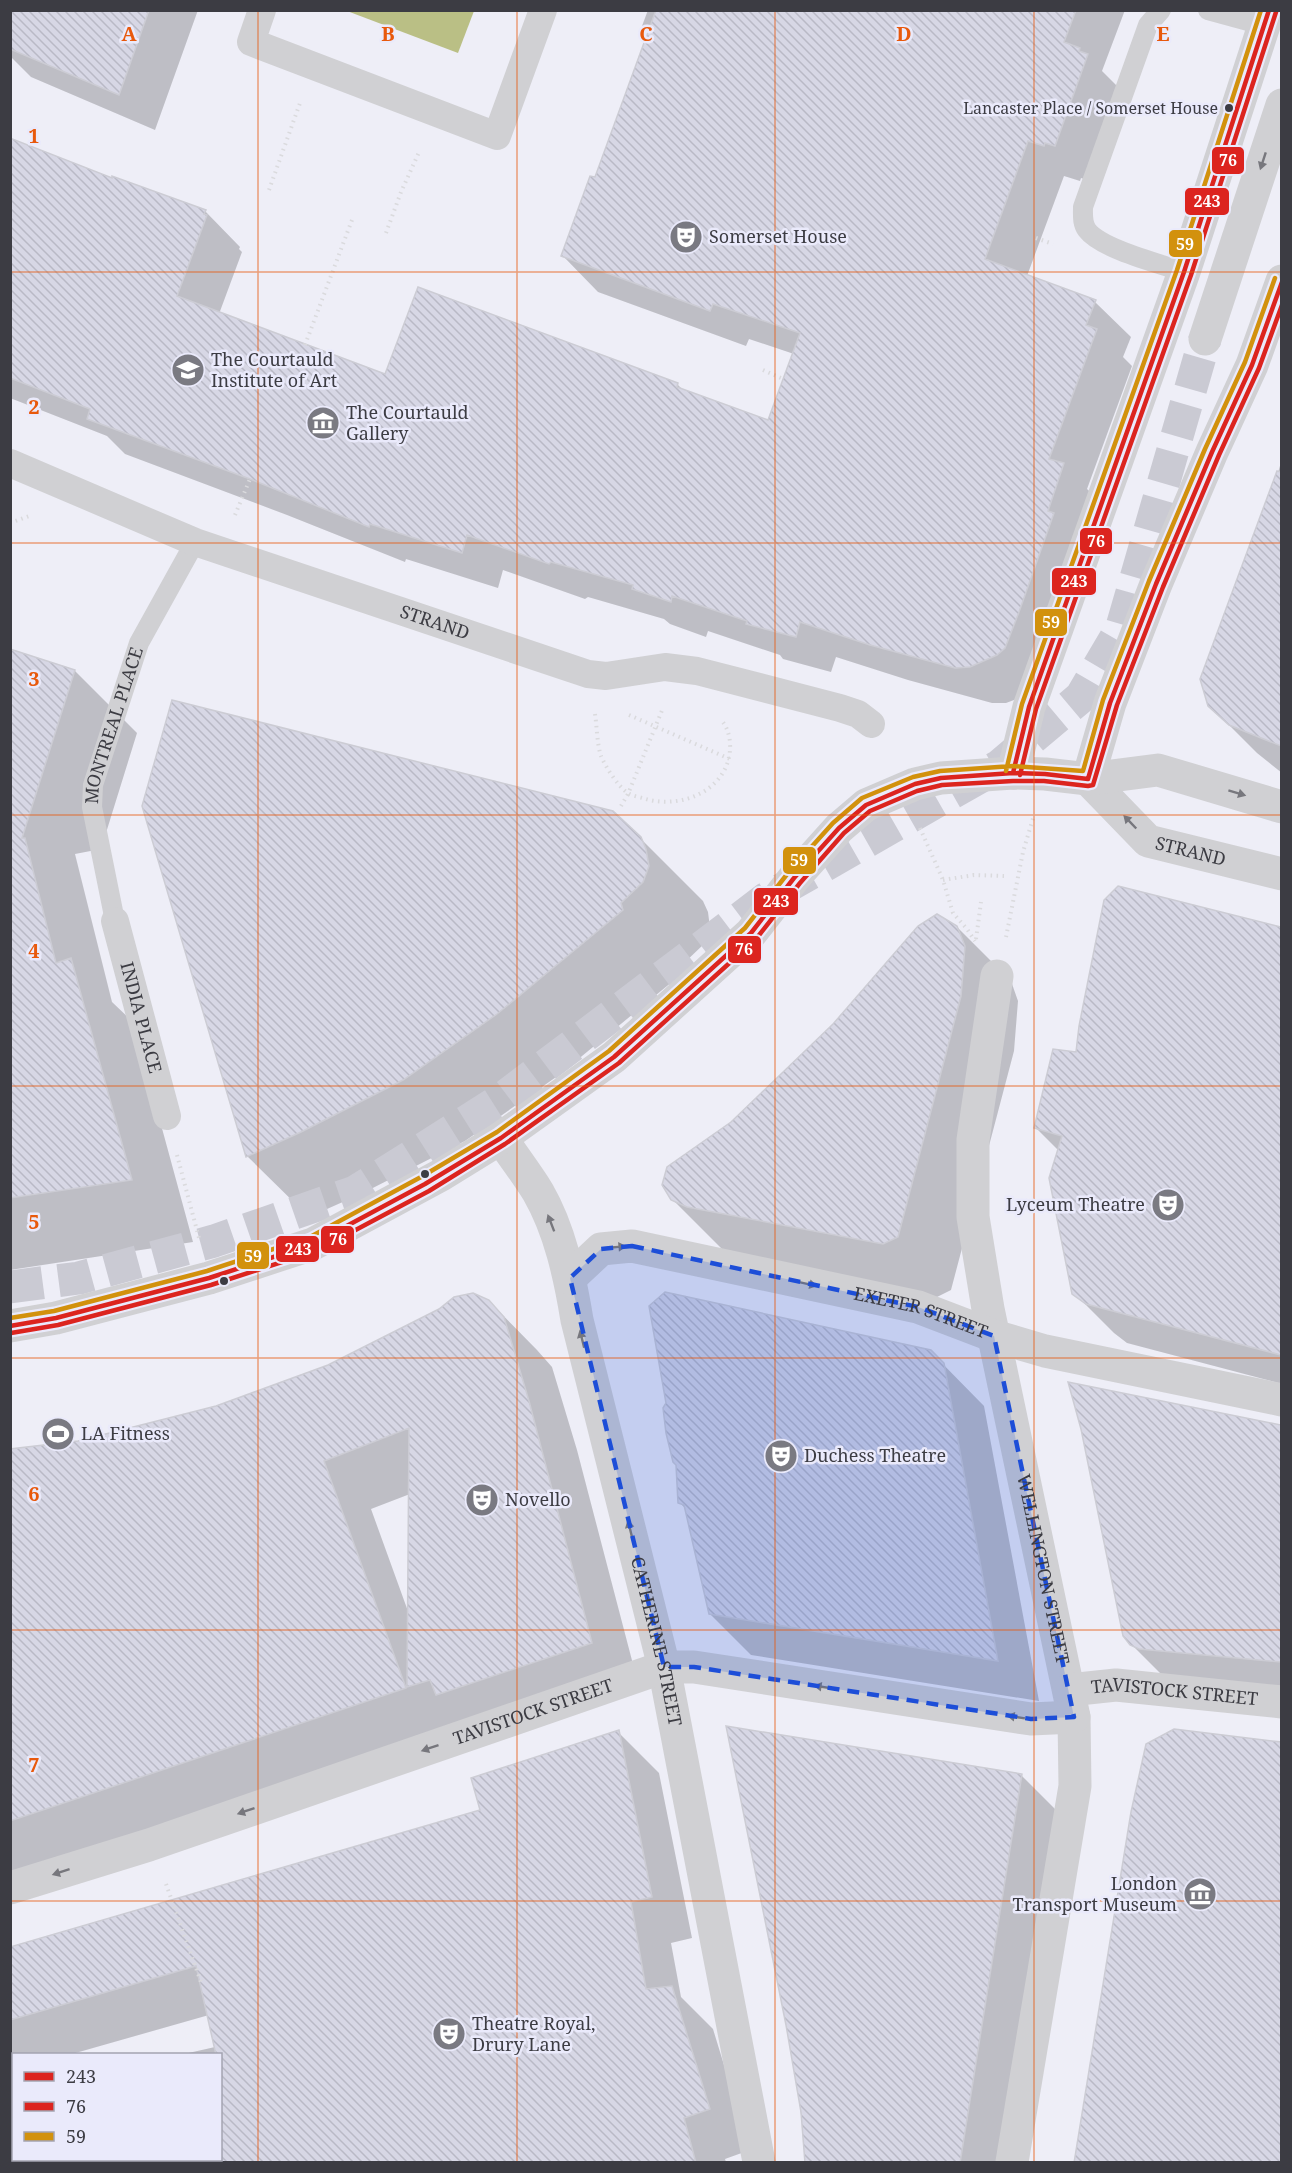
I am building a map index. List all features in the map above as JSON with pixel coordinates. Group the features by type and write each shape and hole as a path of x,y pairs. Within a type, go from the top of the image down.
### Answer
{"street":[{"path":"262,10 250,42 497,136 543,10"},
{"path":"1013,773 1029,707 1184,272 1266,18"},
{"path":"1205,339 1281,105"},
{"path":"1088,779 1110,703 1156,584 1252,364 1281,280"},
{"name":"STRAND","path":"10,463 195,542 591,687 606,676 637,671 665,667 697,671 840,708 858,714 871,724"},
{"path":"10,1326 56,1318 209,1278 313,1244 425,1184 501,1138 614,1057 751,933 794,878 839,828 866,805 915,784 941,778 1013,773 1088,779 1158,770 1281,807"},
{"name":"STRAND","path":"1088,779 1148,841 1281,873"},
{"name":"INDIA PLACE","path":"115,921 167,1116"},
{"name":"WELLINGTON STREET","path":"997,976 973,1140 972,1217 994,1336 1072,1703 1075,1786 1012,2163"},
{"name":"CATHERINE STREET","path":"501,1138 538,1192 551,1221 570,1278 578,1320 664,1667 759,2163"},
{"name":"EXETER STREET","path":"570,1278 601,1249 632,1246 918,1307 994,1336 1045,1352 1281,1400"},
{"name":"TAVISTOCK STREET","path":"10,1888 149,1845 664,1667 694,1667 1031,1719 1116,1685 1281,1702"}],"lane":[{"path":"1161,10 1148,25 1083,207 1082,219 1087,229 1108,245 1184,272"},
{"path":"1208,10 1266,18"},
{"name":"MONTREAL PLACE","path":"115,921 92,807 93,785 139,643 195,542"}],"path":[{"path":"269,190 312,65"},
{"path":"386,233 401,192 437,114"},
{"path":"306,345 352,220"},
{"path":"763,370 783,379"},
{"path":"621,806 673,687 637,671"},
{"path":"591,687 654,726 730,759"},
{"path":"591,687 601,755 613,777 628,794 661,803 705,792 720,777 730,759 729,733 725,723 718,717"},
{"path":"1011,915 1023,852 1045,774"},
{"path":"927,846 943,880 953,913 968,929 976,943"},
{"path":"943,880 974,875 1004,876"},
{"path":"974,951 981,902"},
{"path":"177,1154 209,1278"},
{"path":"149,1845 167,1885 201,1983"}],"highlighted area":[{"path":"632,1246 918,1307 994,1336 1074,1717 1031,1719 694,1667 664,1667 570,1278 601,1249"}],"shaded area":[{"path":"347,11 474,11 458,53"}],"building":[{"path":"10,10 149,10 119,95 10,49"},
{"path":"656,10 1076,10 1064,42 1088,54 1055,146 1045,143 1044,146 1028,141 985,259 1096,300 1086,325 1097,329 1049,459 1064,463 1048,511 1054,513 1005,648 997,655 970,667 955,668 870,645 800,622 796,637 746,624 747,621 672,596 671,602 632,589 633,585 551,562 549,564 467,535 462,553 370,524 369,527 250,479 87,419 90,409 10,378 10,138 112,178 112,176 206,210 204,214 207,215 177,296 385,374 418,287 678,383 677,387 768,420 800,333 713,304 710,311 561,256 590,176 595,177"},
{"path":"1277,471 1281,472 1281,746 1229,725 1208,706 1200,679"},
{"path":"10,649 75,670 22,838 25,838 56,963 71,958 132,1180 10,1198"},
{"path":"172,700 613,811 641,837 649,866 643,882 621,903 623,910 497,1014 403,1080 246,1157 142,806"},
{"name":"Lyceum Theatre","path":"1118,886 1281,927 1281,1355 1086,1304 1072,1294 1049,1178 1062,1136 1034,1128 1053,1049 1076,1052 1104,900"},
{"path":"937,914 957,926 965,946 961,996 898,1237 883,1244 687,1207 671,1200 662,1185 667,1167 731,1122 833,1024 918,926"},
{"path":"665,1292 931,1350 944,1363 998,1661 709,1614 684,1505 678,1503 676,1465 673,1462 666,1433 663,1408 666,1403 649,1306"},
{"path":"473,1293 489,1300 504,1317 529,1401 592,1643 436,1695 430,1680 407,1687 409,1428 324,1461 406,1688 10,1821 10,1449 78,1441 216,1406 328,1365 439,1309 454,1297"},
{"path":"1068,1382 1281,1425 1281,1662 1139,1649 1130,1645 1123,1636 1081,1429"},
{"path":"726,1726 1022,1774 960,2163 805,2163 801,2112 786,2025"},
{"path":"1174,1729 1281,1742 1281,2163 1074,2163 1131,1812 1146,1744"},
{"path":"619,1730 652,1897 631,1902 646,1989 672,1986 710,2109 684,2118 696,2163 220,2163 222,2161 222,2053 216,2053 196,1966 10,2020 10,1947 480,1810 471,1778"}],"tunnel":[{"path":"10,1287 79,1278 214,1241 355,1192 499,1101 767,898 999,766 1081,697 1122,627 1205,339"}],"transit line":[{"name":"59","path":"1006,771 1022,704 1177,270 1261,10"},
{"name":"243","path":"1013,773 1029,707 1184,272 1269,10"},
{"name":"76","path":"1020,775 1036,709 1191,275 1276,12"},
{"name":"59","path":"10,1318 54,1311 207,1271 310,1237 421,1177 497,1132 609,1051 745,928 788,873 833,823 862,798 913,777 940,771 1013,766 1083,771 1103,700 1149,581 1245,362 1275,278"},
{"name":"243","path":"10,1326 56,1318 209,1278 313,1244 425,1184 501,1138 614,1057 751,933 794,878 839,828 866,805 915,784 941,778 1013,773 1088,779 1110,703 1156,584 1252,365 1282,282"},
{"name":"76","path":"11,1333 58,1325 211,1285 316,1251 429,1191 505,1144 619,1063 756,939 800,883 844,833 870,811 917,791 942,785 1013,781 1093,785 1117,705 1163,587 1259,368 1282,305"}],"place":[{"name":"Lancaster Place / Somerset House","path":"1229,108"},
{"name":"Somerset House","path":"686,237"},
{"name":"The Courtauld Institute of Art","path":"188,370"},
{"name":"The Courtauld Gallery","path":"323,423"},
{"name":"Lyceum Theatre","path":"1168,1205"},
{"name":"LA Fitness","path":"58,1434"},
{"name":"Duchess Theatre","path":"781,1456"},
{"name":"Novello","path":"482,1500"},
{"name":"London Transport Museum","path":"1200,1894"},
{"name":"Theatre Royal, Drury Lane","path":"449,2034"}]}
